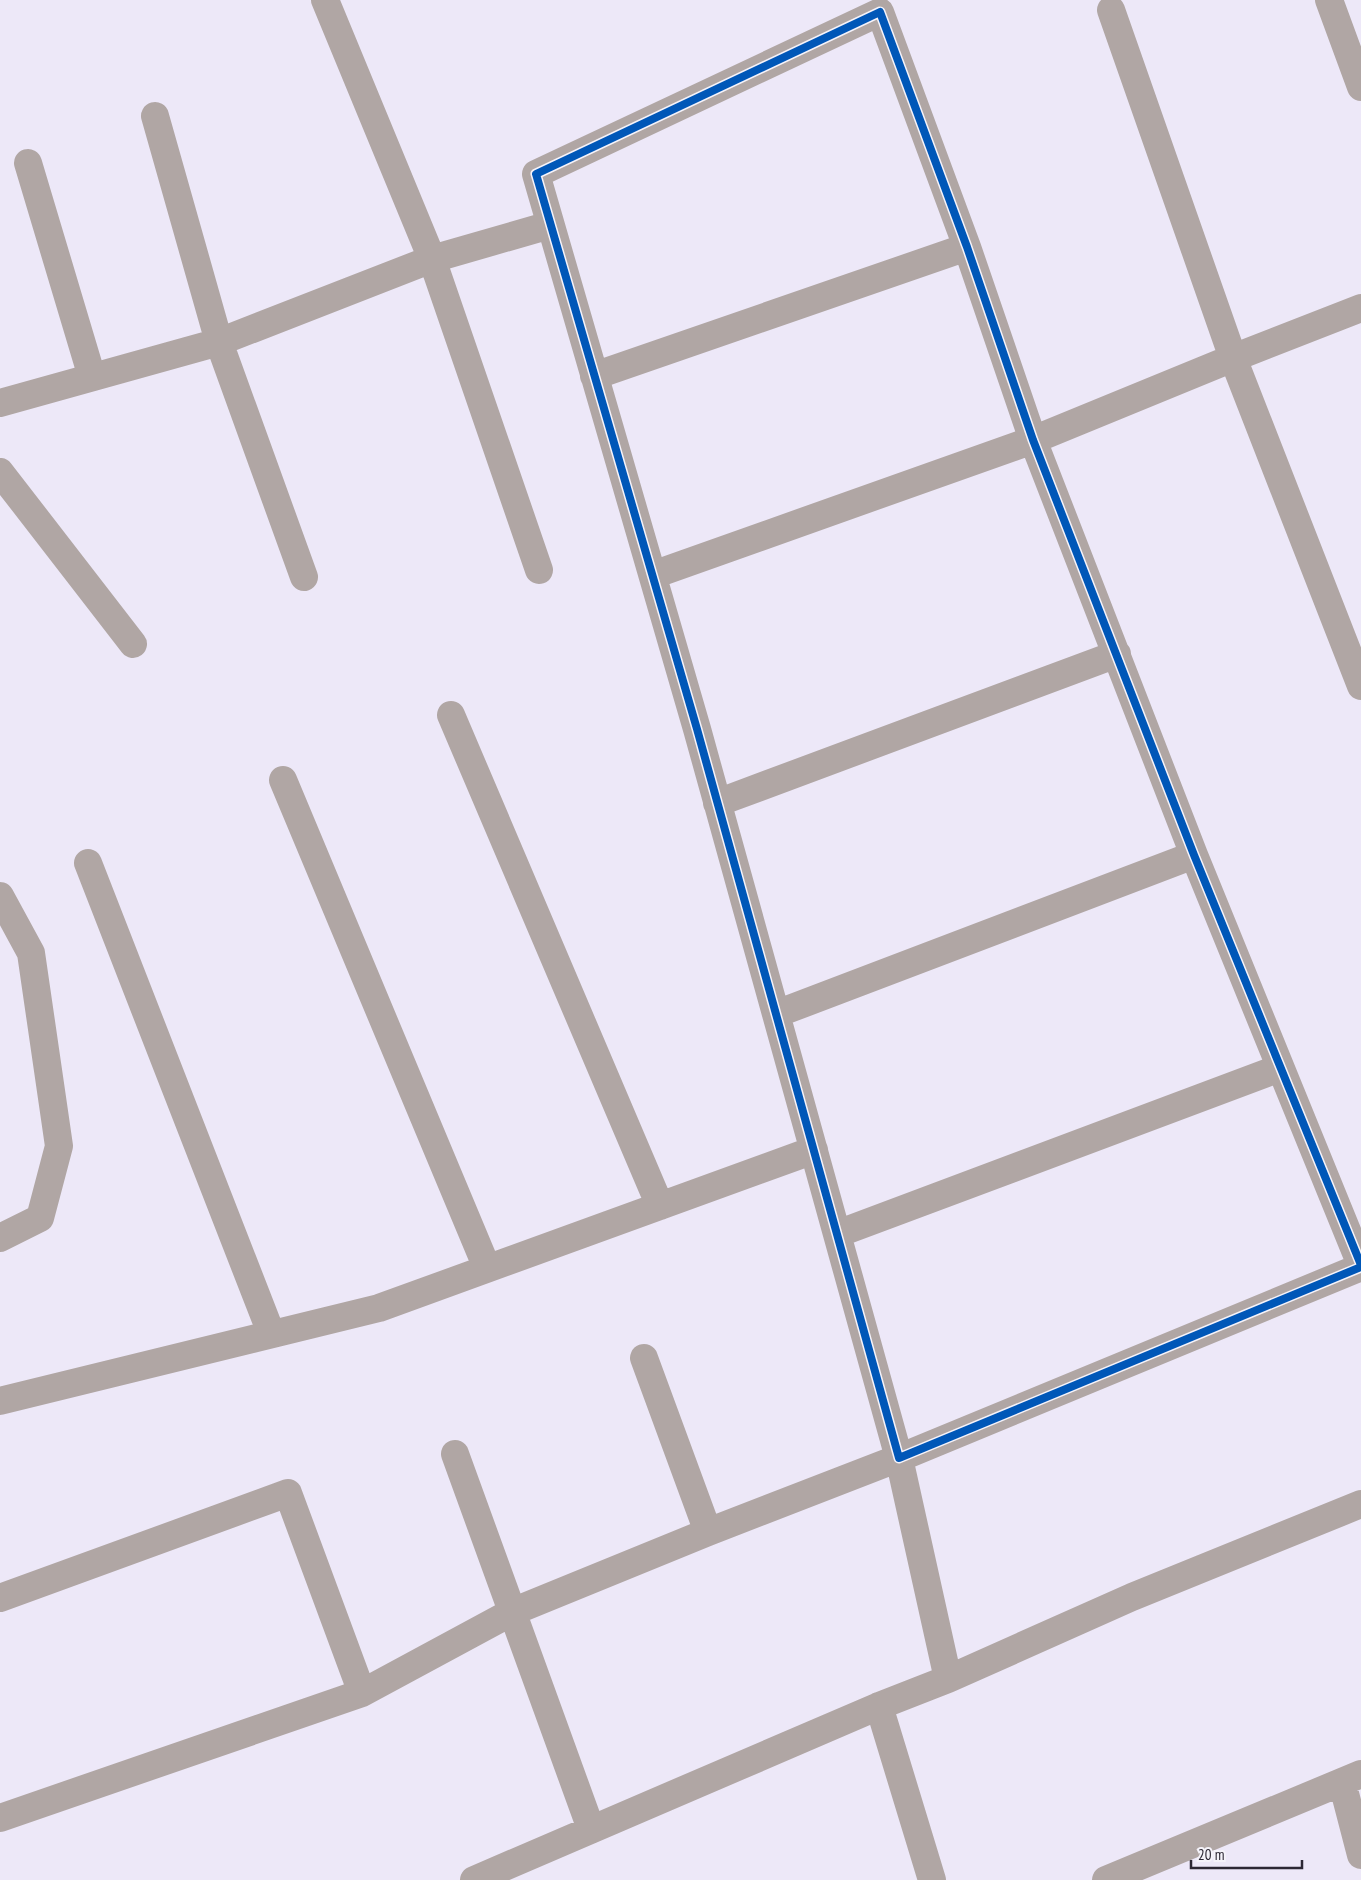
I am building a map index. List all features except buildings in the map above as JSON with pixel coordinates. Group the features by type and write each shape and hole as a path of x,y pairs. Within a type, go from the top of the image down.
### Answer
{"street":[{"path":"325,0 432,259 539,570"},
{"path":"1329,0 1361,87"},
{"path":"0,1818 362,1693 512,1612 708,1532 899,1458 1361,1266 1194,855 1116,654 1034,440 967,247 878,6 536,174 653,575 899,1458 948,1679"},
{"path":"1111,10 1233,358 1361,686"},
{"path":"154,116 219,342 304,577"},
{"path":"28,163 92,377"},
{"path":"0,402 219,342 432,259 550,225"},
{"path":"594,376 967,247"},
{"path":"653,575 1034,440 1233,358 1361,308"},
{"path":"0,472 133,644"},
{"path":"717,803 1116,654"},
{"path":"451,714 660,1206"},
{"path":"283,780 487,1268"},
{"path":"776,1014 1194,855"},
{"path":"88,863 271,1333"},
{"path":"0,896 31,953 59,1146 40,1218 0,1238"},
{"path":"837,1234 1280,1068"},
{"path":"0,1401 379,1308 814,1150"},
{"path":"644,1358 708,1532"},
{"path":"455,1454 592,1829"},
{"path":"0,1598 288,1493 362,1693"},
{"path":"474,1880 879,1706 948,1679 1132,1597 1361,1504"},
{"path":"879,1706 932,1880"},
{"path":"1106,1880 1135,1874 1351,1778 1361,1855"}],"cycle path":[{"path":"1361,1265 1194,855 1033,440 967,247 880,12 536,174 697,729 899,1458 1361,1267"}]}
